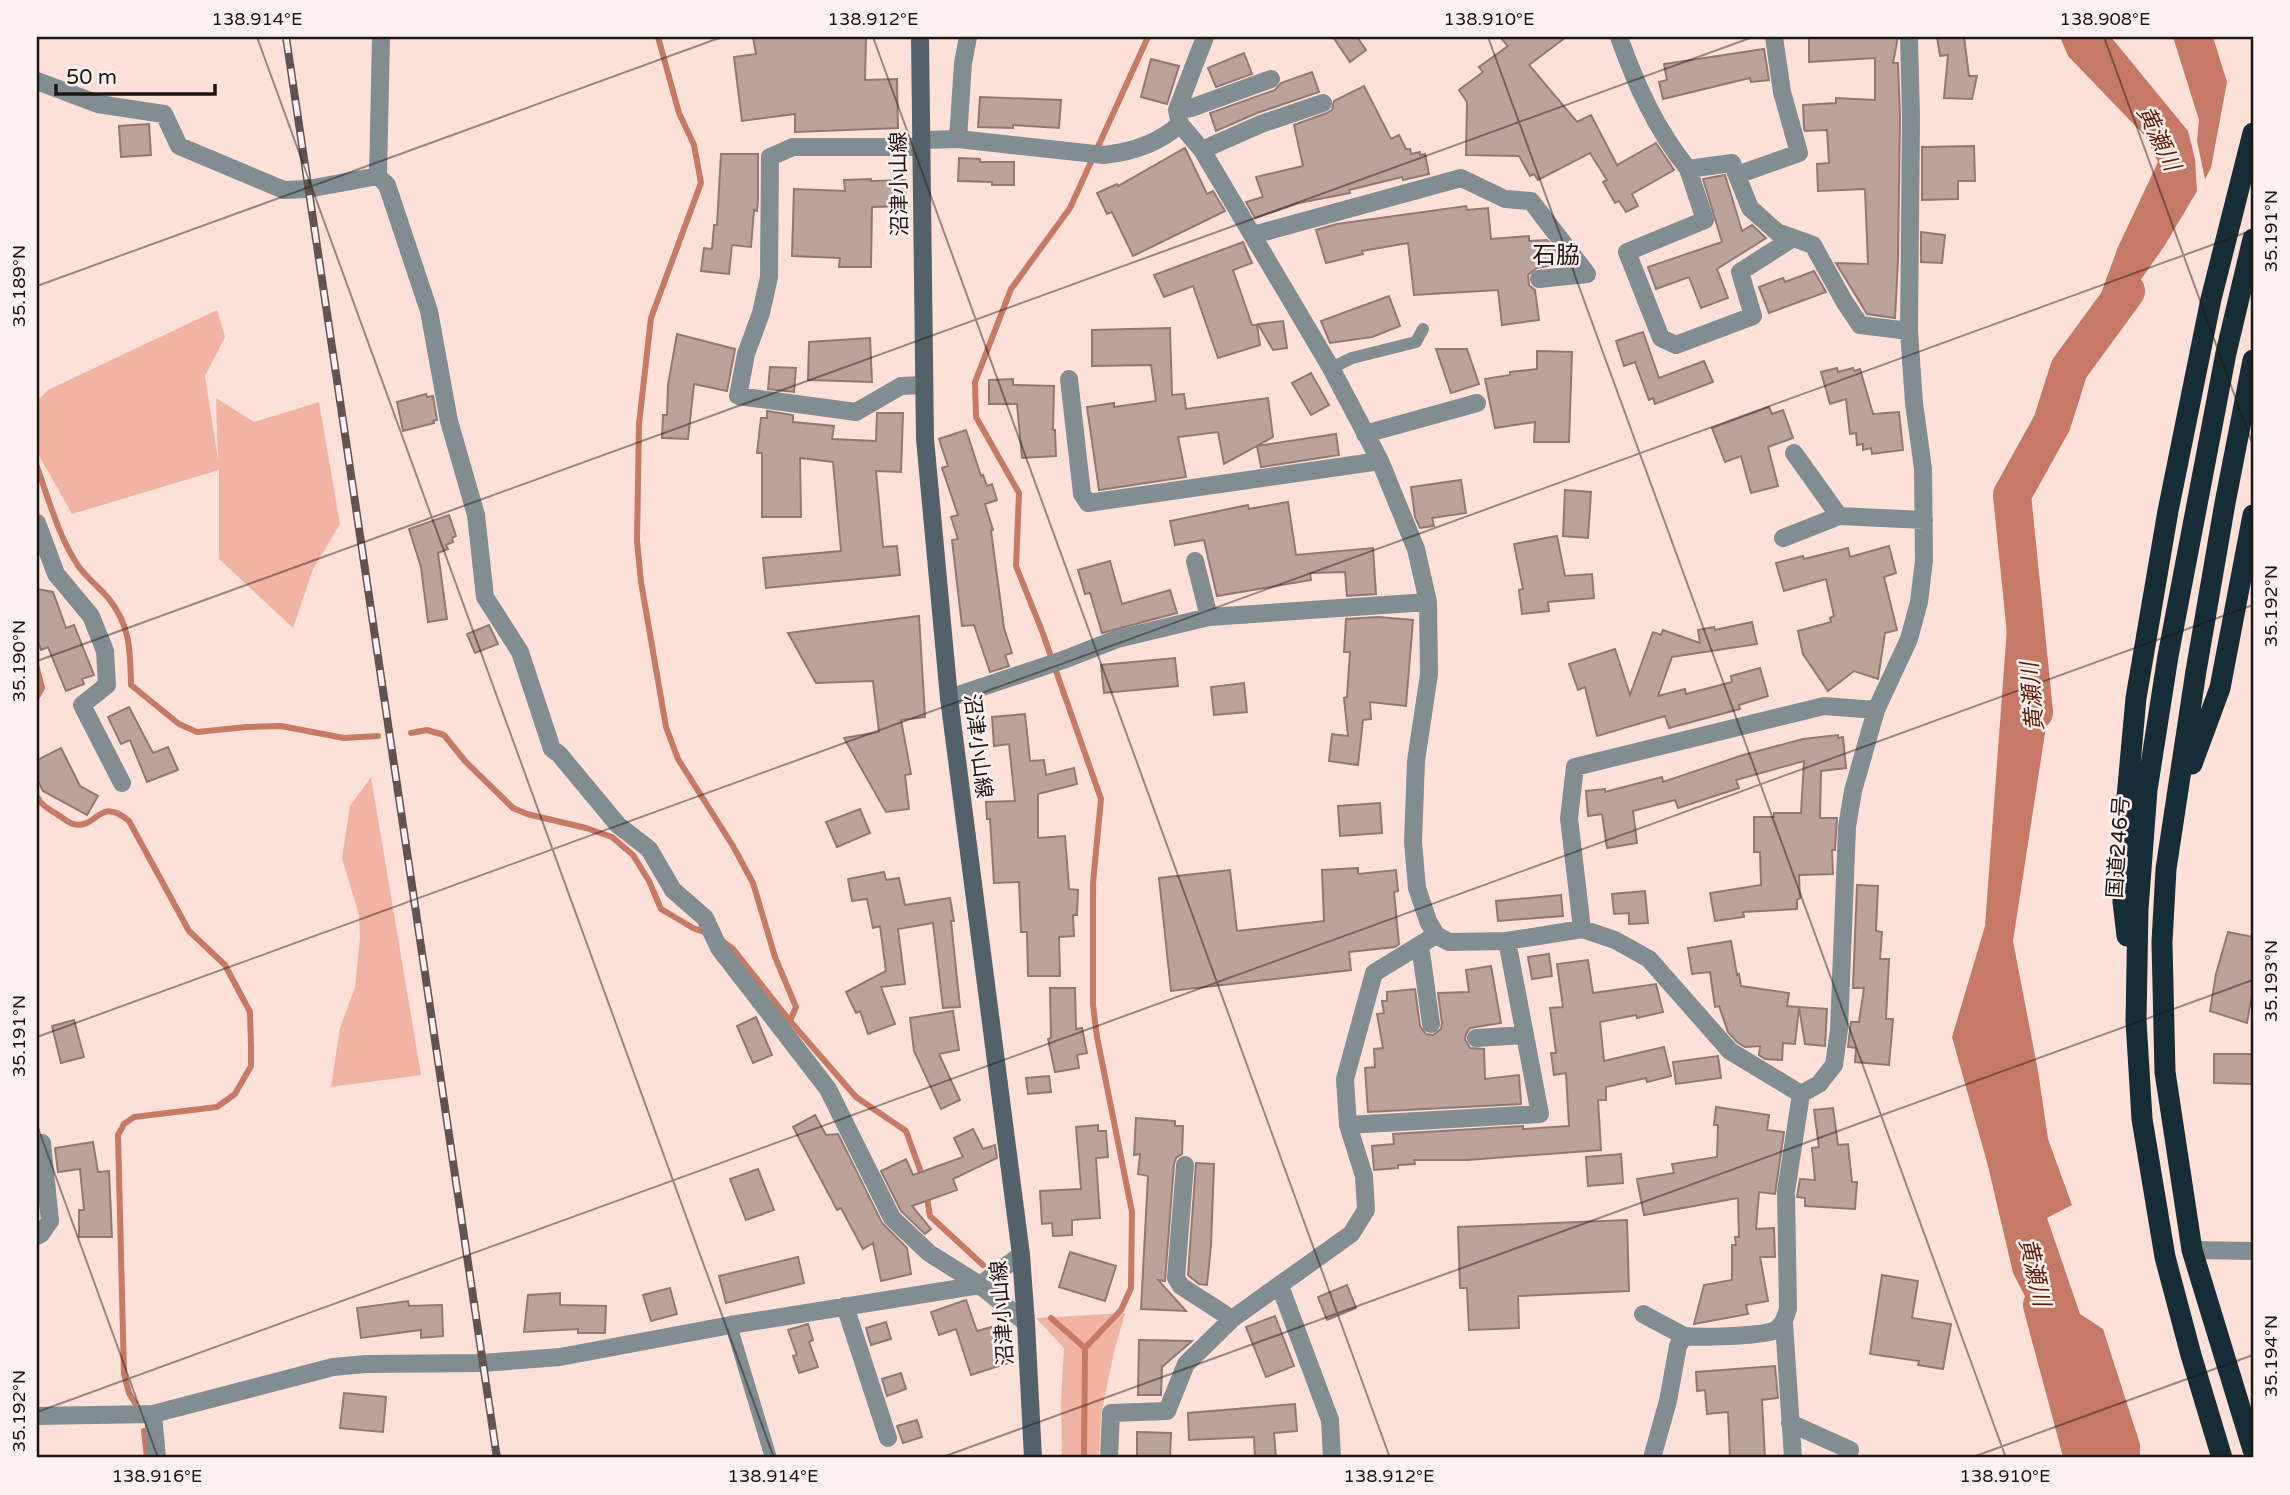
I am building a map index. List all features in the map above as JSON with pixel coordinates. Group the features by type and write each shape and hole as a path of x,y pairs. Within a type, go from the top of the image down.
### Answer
{"highway":[{"path":"2136,1021 2123,902 2127,797 2136,698 2168,512 2211,299 2253,133"},
{"name":"国道246号","path":"2222,1458 2165,1257 2142,1119 2136,1021 2138,909 2147,790 2168,656 2223,366 2253,239"},
{"path":"2253,360 2222,516 2166,869 2162,1006 2165,1072 2192,1250 2253,1450"},
{"path":"2176,805 2220,688 2248,567 2253,515"}],"main road":[{"name":"沼津小山線","path":"920,37 925,439 949,698 1021,1255 1032,1458"}],"street":[{"path":"381,37 378,176 387,185 429,311 449,421 476,515 485,597 520,652 552,749 618,825 649,849 673,890 705,918 718,945 828,1089 892,1218 929,1253 980,1284 1026,1323"},
{"path":"958,139 963,62 968,37"},
{"path":"924,385 901,386 856,412 738,396 746,354 761,313 769,277 770,157 793,147 921,143 958,139 1104,155 1123,153 1167,135 1178,117 1205,37"},
{"path":"1619,37 1635,83 1668,143 1688,169 1706,220 1627,251 1661,338 1676,345 1753,316 1740,272 1793,238"},
{"path":"1737,174 1799,153 1782,92 1774,37"},
{"path":"1801,1094 1819,1084 1834,1065 1839,1030 1847,827 1853,791 1876,710 1909,639 1919,602 1924,560 1923,469 1914,403 1909,331 1909,37"},
{"path":"1178,117 1191,108 1271,79"},
{"path":"37,81 97,104 164,114 179,146 284,190 308,189 378,176"},
{"path":"1202,150 1261,124 1322,103"},
{"path":"1178,117 1202,150 1331,368 1380,461 1416,549 1428,602 1429,674 1416,761 1413,842 1417,888 1428,921 1436,935 1449,942 1507,942 1582,929 1615,940 1649,959 1730,1051 1801,1094"},
{"path":"1688,169 1732,163 1751,208 1777,232 1813,245 1860,325 1909,331"},
{"path":"1252,235 1461,178 1505,199 1531,201 1587,274 1539,279"},
{"path":"1069,379 1082,494 1088,503 1380,461"},
{"path":"1365,434 1477,403"},
{"path":"1794,453 1839,516"},
{"path":"1783,538 1839,516 1924,520"},
{"path":"37,523 56,574 91,616 105,651 107,685 82,705 122,783"},
{"path":"1195,561 1209,617"},
{"path":"949,698 1117,639 1209,617 1428,602"},
{"path":"1582,929 1569,818 1575,767 1824,706 1876,710"},
{"path":"1109,1458 1111,1413 1167,1411 1186,1364 1232,1319 1351,1234 1366,1210 1364,1176 1348,1125 1345,1079 1374,973 1436,935"},
{"path":"1348,1125 1540,1114 1507,942"},
{"path":"1420,945 1431,1024"},
{"path":"1476,1038 1525,1035"},
{"path":"1793,1458 1784,1323 1788,1309 1786,1192 1801,1094"},
{"path":"37,1236 50,1221 42,1143"},
{"path":"1185,1166 1176,1278 1181,1286 1232,1319"},
{"path":"2192,1250 2253,1251"},
{"path":"37,1416 153,1414 333,1367 366,1364 483,1363 560,1357 731,1325 980,1284 1021,1255"},
{"path":"1280,1286 1330,1420 1332,1458"},
{"path":"845,1306 888,1438"},
{"path":"1643,1314 1684,1336 1699,1338 1772,1331 1784,1323"},
{"path":"1652,1458 1668,1401 1678,1346 1684,1336"},
{"path":"153,1414 157,1458"},
{"path":"1790,1423 1850,1450"}],"lane":[{"path":"1331,368 1352,358 1416,342 1423,329"},
{"path":"731,1325 771,1458"}],"shaded area":[{"path":"217,310 225,337 205,376 218,460 216,398 254,422 319,402 340,524 313,569 293,628 219,559 219,470 72,514 37,452 37,401 48,390"},
{"path":"371,777 421,1075 331,1087 340,1028 355,987 360,939 359,915 342,858 350,806"},
{"path":"1125,1313 1101,1415 1099,1458 1062,1458 1064,1348 1036,1318"}],"water":[{"path":"2060,37 2111,37 2188,131 2195,159 2197,191 2165,245 2101,337 2089,326 2118,247 2158,162 2146,137 2068,56"},
{"path":"2173,37 2213,37 2227,82 2211,168 2205,179 2197,141 2199,120"},
{"path":"2008,614 2049,707 2013,941 2048,1139 2072,1205 2047,1218 2080,1314 2103,1329 2140,1444 2140,1458 2082,1458 2082,1408 2013,1273 1988,1166 1952,1037 1985,926"}],"building":[{"path":"753,37 866,37 865,80 897,79 898,128 795,132 795,114 742,121 734,57 756,54"},
{"path":"1333,37 1357,37 1366,50 1350,62"},
{"path":"1500,37 1566,37 1529,65 1577,122 1591,115 1617,165 1656,143 1674,170 1632,194 1638,206 1626,212 1619,201 1615,203 1603,182 1607,180 1590,153 1538,180 1534,174 1530,176 1519,156 1466,155 1467,102 1459,90 1483,72 1479,67 1508,46"},
{"path":"1809,37 1898,37 1893,63 1898,63 1900,117 1895,318 1867,314 1836,263 1868,264 1865,189 1818,191 1817,164 1829,163 1827,130 1804,129 1803,105 1836,103 1836,98 1875,100 1875,58 1809,62"},
{"path":"1937,37 1964,37 1969,76 1977,76 1972,99 1944,98 1948,55 1940,56"},
{"path":"1764,49 1769,80 1751,82 1750,78 1663,99 1659,82 1667,80 1664,64"},
{"path":"1244,53 1252,74 1216,87 1208,68"},
{"path":"1151,59 1179,66 1167,104 1141,97"},
{"path":"1312,72 1319,92 1257,113 1216,131 1210,113 1275,90 1281,83"},
{"path":"1364,86 1391,139 1399,135 1411,154 1425,154 1429,174 1403,180 1402,177 1349,190 1350,193 1299,203 1255,218 1246,202 1263,197 1256,177 1303,166 1294,125 1327,113 1332,110 1334,101"},
{"path":"980,97 1061,100 1059,128 1013,125 1013,128 978,127"},
{"path":"149,124 151,155 121,157 119,126"},
{"path":"1974,146 1975,181 1958,181 1958,199 1922,200 1922,147"},
{"path":"1185,148 1207,194 1213,191 1225,211 1133,256 1112,212 1107,214 1097,193 1117,184 1118,186"},
{"path":"721,154 758,154 758,199 757,211 754,210 751,247 732,245 729,274 701,271 704,248 712,249 714,225 717,225"},
{"path":"959,158 980,159 980,162 1014,162 1014,185 958,181"},
{"path":"1725,175 1742,231 1752,225 1766,238 1717,269 1728,298 1701,308 1689,277 1656,289 1648,267 1722,242 1703,179"},
{"path":"844,180 905,180 906,206 872,207 871,267 839,267 840,258 792,256 794,189 845,191"},
{"path":"1466,206 1467,210 1488,208 1491,239 1529,236 1529,241 1547,240 1558,254 1558,264 1537,268 1528,275 1529,285 1535,290 1539,320 1502,325 1498,290 1414,295 1408,243 1362,251 1363,254 1326,263 1316,230 1337,224"},
{"path":"1921,232 1945,235 1942,263 1921,262"},
{"path":"1243,242 1252,263 1233,270 1252,325 1257,325 1260,345 1218,358 1193,286 1164,297 1154,275"},
{"path":"1814,271 1826,292 1769,313 1759,287 1783,278 1785,282"},
{"path":"1389,296 1400,326 1372,337 1330,343 1321,321"},
{"path":"1283,321 1287,348 1273,350 1258,324"},
{"path":"1170,328 1172,395 1184,394 1186,409 1268,398 1273,437 1224,464 1218,432 1178,437 1186,477 1099,490 1087,407 1114,403 1114,407 1156,401 1151,365 1092,366 1092,330"},
{"path":"1643,332 1659,378 1704,361 1713,382 1655,404 1653,398 1649,400 1635,362 1624,366 1616,341"},
{"path":"677,334 735,349 727,391 694,384 688,439 662,438 663,415 667,415 668,385"},
{"path":"870,338 872,382 808,380 809,342"},
{"path":"1436,349 1467,349 1479,384 1451,393"},
{"path":"1537,351 1572,352 1569,442 1534,442 1535,422 1495,428 1485,379 1510,375 1510,372 1537,369"},
{"path":"770,367 796,368 794,392 768,389"},
{"path":"1837,368 1838,372 1860,369 1873,414 1899,412 1903,450 1872,454 1871,448 1863,450 1863,444 1857,445 1856,433 1850,434 1846,399 1830,404 1821,372"},
{"path":"1311,373 1329,405 1311,415 1292,383"},
{"path":"1013,379 1013,385 1054,386 1053,430 1056,456 1022,458 1017,404 989,404 989,380"},
{"path":"426,394 427,397 433,396 437,420 403,431 397,402"},
{"path":"1769,407 1772,414 1783,410 1793,438 1768,447 1778,486 1751,493 1741,456 1725,462 1712,428"},
{"path":"767,411 793,415 793,422 834,426 832,439 876,441 877,413 903,413 901,472 876,471 883,547 897,546 900,575 766,588 763,558 841,551 833,462 800,458 801,517 762,517 762,453 757,453 761,418 767,418"},
{"path":"966,430 981,476 983,475 987,486 992,484 997,500 985,504 993,530 1004,628 1012,653 1005,655 1009,666 990,672 974,625 962,626 952,540 958,539 951,517 958,515 942,468 948,466 939,439"},
{"path":"1336,434 1339,455 1261,467 1257,446"},
{"path":"1461,480 1466,513 1432,518 1434,526 1420,528 1415,517 1411,487"},
{"path":"1565,490 1591,492 1588,538 1563,536"},
{"path":"1288,502 1296,555 1373,548 1376,594 1347,596 1345,572 1310,573 1311,580 1217,596 1204,540 1175,545 1170,521 1248,505 1249,509"},
{"path":"449,515 456,536 452,538 453,542 446,545 448,549 438,553 447,619 428,622 421,567 409,529"},
{"path":"1557,536 1565,576 1592,574 1594,598 1548,602 1549,611 1522,614 1519,590 1523,589 1514,544"},
{"path":"1889,546 1896,573 1884,577 1897,630 1885,633 1878,679 1854,671 1828,691 1803,654 1798,631 1831,622 1830,618 1834,616 1826,579 1784,591 1776,563 1848,548 1850,557"},
{"path":"1110,561 1122,604 1170,590 1177,613 1102,633 1090,593 1085,594 1078,570"},
{"path":"37,589 53,592 66,628 74,625 94,675 82,679 84,684 66,691 48,647 41,650 37,639"},
{"path":"919,616 925,717 901,720 911,774 905,775 909,809 886,812 844,738 879,732 873,681 816,683 788,633"},
{"path":"1378,617 1413,620 1406,706 1370,702 1371,719 1363,720 1358,765 1329,761 1332,734 1348,736 1344,698 1347,697 1350,652 1344,652 1346,619"},
{"path":"1752,622 1757,644 1672,657 1658,696 1685,689 1686,694 1732,682 1731,676 1760,668 1768,696 1739,705 1740,709 1669,728 1665,716 1597,736 1585,687 1578,690 1569,664 1615,649 1630,695 1653,632 1661,635 1663,630 1700,643 1698,630 1714,627 1715,630"},
{"path":"489,625 498,644 475,653 467,634"},
{"path":"1175,658 1178,686 1104,693 1101,665"},
{"path":"1244,683 1247,712 1214,715 1211,687"},
{"path":"129,707 153,753 168,747 178,770 147,782 130,740 121,744 108,717"},
{"path":"1025,714 1030,761 1044,760 1046,775 1074,768 1077,784 1038,794 1038,838 1065,836 1069,889 1078,890 1077,915 1073,915 1074,936 1059,937 1060,976 1028,976 1027,932 1021,932 1019,882 994,883 990,819 987,819 986,802 1015,801 1009,744 994,746 992,717"},
{"path":"1838,735 1838,738 1843,737 1846,768 1821,771 1820,818 1837,818 1835,850 1832,850 1833,874 1799,875 1800,898 1797,900 1797,909 1743,912 1744,917 1715,921 1710,893 1761,885 1760,852 1754,852 1754,817 1774,817 1774,813 1801,813 1804,761 1736,780 1739,788 1678,808 1675,800 1633,811 1637,843 1607,848 1602,814 1588,816 1586,791 1605,789 1605,792 1662,777 1663,782 1743,755 1803,739"},
{"path":"61,748 80,786 98,796 87,815 43,791 37,779 37,760"},
{"path":"1380,803 1382,833 1340,836 1338,806"},
{"path":"860,809 870,833 837,847 826,822"},
{"path":"1358,868 1358,874 1396,870 1398,891 1394,892 1399,944 1395,947 1349,952 1351,970 1171,991 1159,878 1230,870 1237,931 1324,921 1322,870"},
{"path":"884,872 886,880 899,878 905,905 950,898 960,1007 943,1008 933,923 898,929 905,984 881,987 895,1024 868,1034 860,1011 856,1013 846,992 886,971 880,926 873,928 867,899 852,901 848,879"},
{"path":"1857,885 1878,886 1876,931 1882,932 1880,959 1889,959 1886,1019 1893,1019 1889,1065 1855,1062 1856,1048 1848,1047 1851,1022 1859,1022 1864,988 1853,988"},
{"path":"1645,891 1648,923 1629,924 1629,913 1614,914 1612,894"},
{"path":"1561,895 1563,916 1498,921 1496,901"},
{"path":"2228,932 2253,937 2253,988 2247,1023 2210,1011 2216,974"},
{"path":"1731,941 1741,986 1789,993 1787,1006 1799,1007 1795,1044 1783,1043 1782,1060 1765,1059 1759,1055 1760,1046 1745,1047 1737,1042 1728,1032 1719,1006 1715,1007 1710,972 1692,974 1688,948"},
{"path":"1549,954 1552,976 1532,979 1528,957"},
{"path":"1588,960 1593,993 1656,984 1663,1012 1600,1022 1604,1061 1664,1047 1671,1076 1647,1082 1646,1078 1606,1087 1606,1100 1598,1100 1601,1150 1467,1160 1414,1160 1415,1164 1374,1170 1372,1146 1394,1144 1393,1134 1569,1126 1566,1073 1554,1075 1551,1053 1556,1053 1550,1008 1563,1007 1557,964"},
{"path":"1491,966 1501,1023 1470,1028 1465,1039 1470,1048 1484,1049 1485,1079 1519,1075 1521,1104 1368,1112 1365,1068 1375,1067 1374,1049 1383,1048 1377,1014 1384,1013 1382,1001 1387,1001 1387,992 1415,989 1420,1026 1426,1034 1433,1035 1441,1029 1442,1023 1438,993 1469,992 1466,970"},
{"path":"1050,988 1075,988 1076,1029 1082,1028 1087,1053 1077,1055 1079,1068 1055,1072 1048,1039 1051,1038"},
{"path":"1799,1007 1827,1009 1825,1046 1805,1044"},
{"path":"953,1011 959,1050 939,1054 960,1100 941,1109 914,1051 910,1018"},
{"path":"756,1017 772,1055 753,1063 737,1026"},
{"path":"74,1020 84,1057 61,1063 52,1026"},
{"path":"2214,1054 2253,1054 2253,1084 2214,1083"},
{"path":"1718,1056 1721,1078 1676,1084 1673,1062"},
{"path":"1049,1076 1051,1092 1028,1094 1026,1078"},
{"path":"1716,1107 1769,1115 1767,1130 1784,1132 1775,1194 1759,1192 1756,1229 1774,1228 1775,1257 1760,1257 1768,1301 1746,1305 1748,1314 1694,1324 1704,1285 1732,1280 1732,1245 1736,1245 1735,1237 1739,1237 1738,1198 1644,1215 1637,1179 1674,1173 1672,1164 1717,1157 1718,1125 1714,1125"},
{"path":"1833,1108 1838,1145 1848,1144 1852,1182 1857,1182 1855,1209 1805,1206 1805,1198 1797,1197 1800,1179 1815,1180 1812,1148 1819,1147 1814,1110"},
{"path":"815,1115 826,1135 838,1134 882,1223 907,1248 911,1274 881,1281 873,1243 863,1249 841,1208 837,1210 793,1127"},
{"path":"1136,1118 1175,1121 1175,1126 1183,1126 1182,1154 1176,1158 1174,1164 1165,1281 1158,1280 1186,1311 1141,1309 1148,1176 1138,1174 1140,1154 1134,1155"},
{"path":"1098,1125 1098,1131 1106,1131 1108,1157 1096,1158 1100,1218 1072,1220 1072,1235 1053,1236 1052,1223 1042,1224 1040,1191 1081,1189 1076,1127"},
{"path":"973,1129 983,1149 995,1145 997,1158 953,1179 957,1190 912,1206 931,1229 925,1234 901,1211 881,1171 906,1159 913,1175 963,1157 954,1138"},
{"path":"93,1142 98,1172 109,1171 112,1237 79,1237 79,1210 84,1210 80,1169 58,1172 55,1148"},
{"path":"1621,1154 1623,1183 1588,1186 1586,1157"},
{"path":"1196,1163 1214,1164 1207,1285 1199,1284 1188,1275"},
{"path":"758,1169 774,1210 746,1220 730,1179"},
{"path":"1627,1220 1629,1291 1518,1296 1519,1328 1469,1330 1467,1288 1460,1288 1458,1227"},
{"path":"1070,1252 1116,1266 1105,1301 1059,1287"},
{"path":"798,1257 804,1283 726,1303 719,1276"},
{"path":"1882,1275 1918,1281 1912,1318 1951,1324 1943,1369 1918,1365 1919,1361 1870,1354"},
{"path":"1347,1285 1356,1308 1327,1320 1318,1297"},
{"path":"670,1288 677,1314 651,1321 643,1295"},
{"path":"560,1293 560,1305 606,1306 605,1333 578,1333 578,1329 524,1332 528,1295"},
{"path":"966,1300 977,1331 995,1326 1008,1363 971,1375 956,1329 939,1335 931,1312"},
{"path":"408,1301 409,1306 442,1305 443,1336 421,1338 421,1330 361,1338 357,1308"},
{"path":"1275,1316 1294,1366 1266,1377 1246,1327"},
{"path":"886,1322 891,1339 871,1345 866,1328"},
{"path":"808,1324 813,1340 809,1342 818,1367 799,1373 793,1356 797,1355 788,1330"},
{"path":"1139,1340 1192,1341 1162,1367 1161,1395 1138,1395"},
{"path":"1775,1366 1778,1398 1762,1400 1765,1458 1730,1458 1728,1412 1707,1414 1705,1390 1697,1391 1696,1372"},
{"path":"901,1373 906,1389 887,1396 882,1379"},
{"path":"344,1393 386,1397 383,1432 340,1428"},
{"path":"1295,1404 1297,1431 1274,1433 1276,1458 1255,1458 1254,1437 1189,1440 1188,1413"},
{"path":"917,1420 922,1437 903,1443 897,1426"},
{"path":"1137,1432 1171,1433 1170,1458 1137,1458"}],"waterway":[{"path":"658,37 679,113 694,145 701,183 651,318 639,424 637,541 641,582 666,727 678,759 753,883 775,957 796,1007 790,1021 856,1097 906,1131 923,1178"},
{"path":"1084,1458 1085,1348 1121,1310 1131,1288 1132,1212 1093,1005 1093,883 1101,799 1042,631 1016,566 1019,493 976,417 975,382 1011,289 1070,208 1148,37"},
{"name":"黄瀬川","path":"2034,712 2012,495 2052,423 2069,369 2126,291"},
{"path":"37,467 72,556 82,571 109,599 122,619 129,650 131,685 179,724 197,732 281,726 344,738 378,736"},
{"path":"37,668 42,688 37,697"},
{"path":"411,733 427,730 444,735 465,761 513,808 612,837 633,855 649,881 661,909 709,934"},
{"path":"37,797 46,807 73,824 81,825 111,811 129,821 189,931 225,965 250,1012 251,1066 235,1094 217,1107 134,1117 124,1124 118,1135 124,1374 135,1403"},
{"path":"721,940 733,949 790,1021"},
{"path":"926,1192 930,1216 983,1265"},
{"name":"黄瀬川","path":"2042,1305 2083,1458"},
{"path":"1051,1318 1085,1348"},
{"path":"144,1431 147,1458"}],"railway":[{"path":"286,37 497,1458"}],"district":[{"name":"石脇","path":"1556,255"}]}
